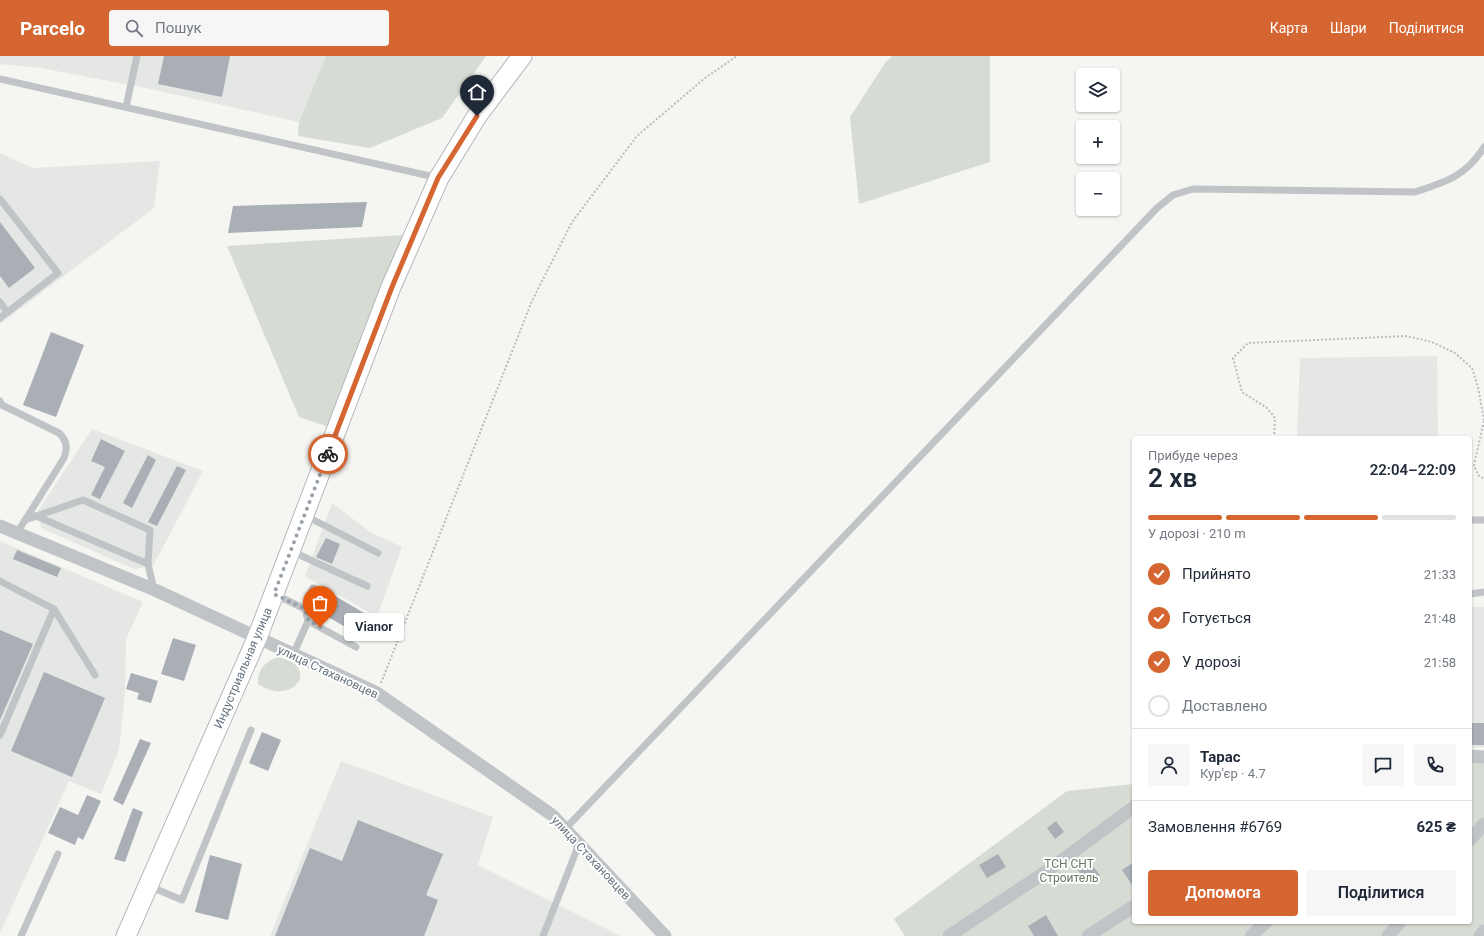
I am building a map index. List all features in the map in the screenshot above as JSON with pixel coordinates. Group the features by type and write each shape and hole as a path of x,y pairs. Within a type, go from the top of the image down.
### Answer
{"main road":[{"name":"Индустриальная улица","path":"126,936 257,638 392,287 438,178 477,116 522,56"}],"street":[{"name":"улица Стахановцев","path":"0,526 154,590 377,693 552,815 665,936"},
{"path":"1472,756 1484,757"},
{"path":"949,936 1050,869 1132,808"},
{"path":"1472,838 1484,824"},
{"path":"1088,936 1132,907"},
{"path":"1251,936 1264,924"},
{"path":"1388,936 1398,924"},
{"path":"1480,936 1484,932"}],"lane":[{"path":"126,107 137,56"},
{"path":"0,79 438,178"},
{"path":"565,829 1146,220 1173,195 1193,189 1415,192 1444,183 1462,173 1478,158 1484,148"},
{"path":"0,199 58,273 0,318"},
{"path":"0,302 8,312"},
{"path":"0,401 2,405 59,433 66,442 66,453 64,458 17,533"},
{"path":"26,520 83,500 150,530 148,564 154,590"},
{"path":"304,515 378,553"},
{"path":"36,516 148,564"},
{"path":"1472,520 1484,520"},
{"path":"290,551 367,586"},
{"path":"0,581 54,609 95,675"},
{"path":"293,655 308,620 305,609 313,588"},
{"path":"1472,594 1484,592"},
{"path":"274,594 305,609"},
{"path":"0,735 54,609"},
{"path":"308,620 356,647"},
{"path":"148,885 182,900 252,730"},
{"path":"543,936 578,844"},
{"path":"21,936 58,854"}],"path":[{"path":"377,693 532,301 572,222 636,136 705,78 736,56"},
{"path":"1274,436 1275,418 1267,408 1242,392 1232,358 1248,342 1406,336 1432,342 1455,353 1472,368 1478,387 1484,421 1474,465 1478,475 1484,479"}],"shaded area":[{"path":"0,56 326,56 299,122 141,87 40,68 0,64"},
{"path":"0,153 33,168 160,161 154,208 0,324"},
{"path":"1437,356 1438,436 1297,436 1300,358"},
{"path":"92,429 203,471 153,566 134,569 41,528 38,511"},
{"path":"332,503 370,532 402,547 377,617 305,576"},
{"path":"0,541 143,602 126,639 125,691 119,750 101,794 69,781 0,933"},
{"path":"1472,607 1484,607 1484,747 1472,748"},
{"path":"341,761 493,817 478,865 621,936 270,936"}],"green space":[{"path":"326,56 486,56 442,118 370,148 298,136 299,122"},
{"path":"892,56 990,56 990,162 859,204 850,117 885,63"},
{"path":"403,235 329,427 299,417 227,246"},
{"path":"277,657 291,661 298,668 300,675 298,682 292,688 282,691 271,690 258,684 260,671 262,668 265,664"},
{"name":"ТСН СНТ Строитель","path":"1484,752 1484,936 905,936 894,919 1067,791 1132,784 1132,924 1472,924 1472,753"}],"building":[{"path":"164,56 230,56 222,97 158,84"},
{"path":"367,202 362,227 228,233 233,206"},
{"path":"0,222 35,268 9,288 0,276"},
{"path":"51,332 84,345 56,417 23,405"},
{"path":"101,439 125,451 100,499 91,495 105,467 91,461"},
{"path":"148,455 156,460 132,508 123,503"},
{"path":"177,466 186,470 157,526 148,522"},
{"path":"326,538 340,544 332,564 316,557"},
{"path":"17,550 61,568 57,577 13,559"},
{"path":"320,587 364,613 354,632 311,607"},
{"path":"0,630 33,644 0,720"},
{"path":"173,638 196,645 184,681 161,674"},
{"path":"44,672 105,698 72,777 11,751"},
{"path":"131,673 158,681 151,703 137,699 139,693 126,689"},
{"path":"1472,723 1484,723 1484,745 1472,745"},
{"path":"262,732 281,740 268,771 249,763"},
{"path":"140,739 151,743 123,805 113,800"},
{"path":"87,795 101,801 83,840 78,837 75,845 48,833 60,807 78,815"},
{"path":"133,808 143,812 125,862 114,859"},
{"path":"358,820 443,854 426,895 438,900 424,936 275,936 310,848 342,861"},
{"path":"1056,821 1064,832 1055,839 1047,828"},
{"path":"998,854 1006,867 987,878 979,865"},
{"path":"210,855 242,864 228,920 195,912"},
{"path":"1087,859 1100,875 1089,884 1076,868"},
{"path":"1132,863 1132,885 1122,870"},
{"path":"1046,915 1058,936 1034,936 1028,926"}],"way so far":[{"path":"320,627 308,620 305,609 274,594 328,454"}],"place":[{"name":"Vianor","path":"320,627"}],"route":[{"path":"328,454 392,287 438,178 477,116"}]}
